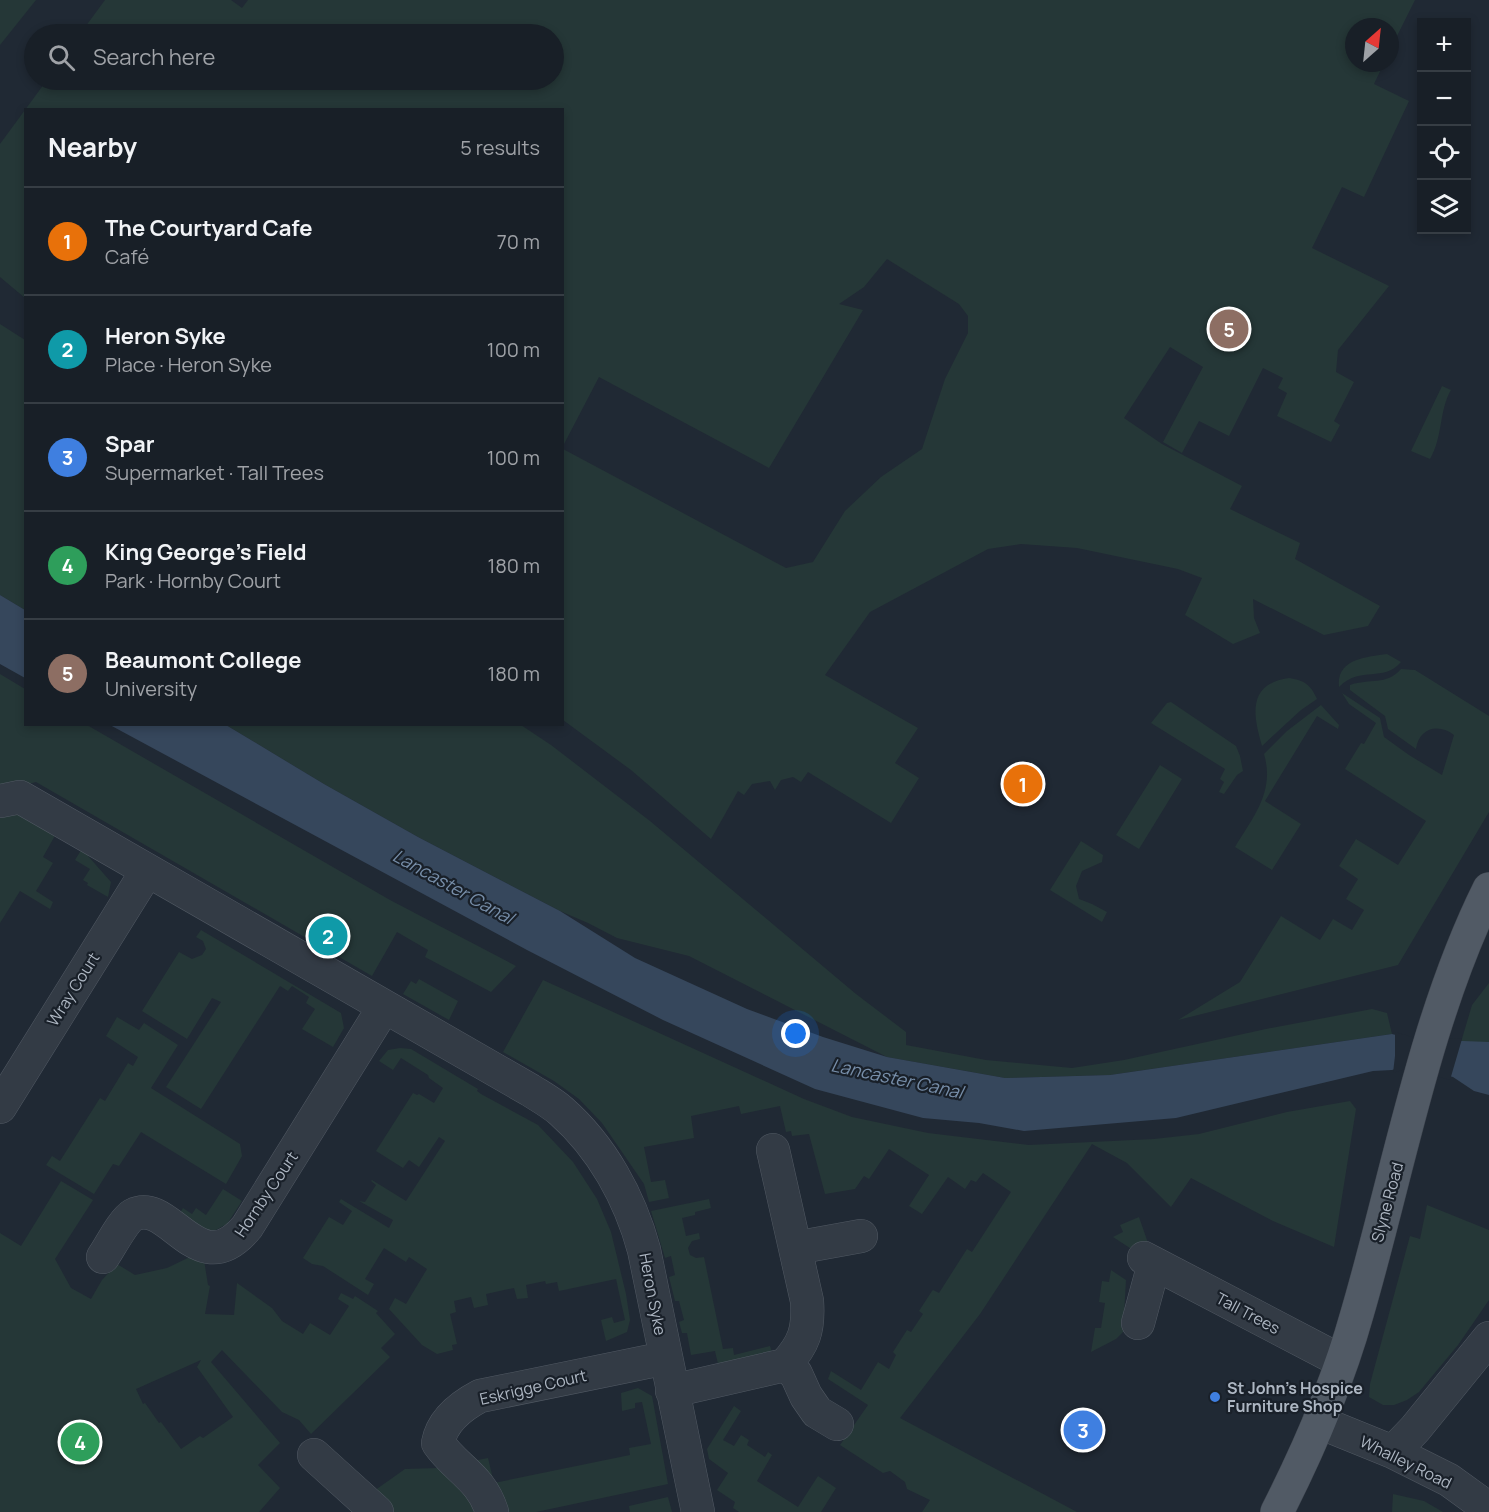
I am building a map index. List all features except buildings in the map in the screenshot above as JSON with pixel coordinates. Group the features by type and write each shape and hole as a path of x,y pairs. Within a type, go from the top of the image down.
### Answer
{"main road":[{"name":"Slyne Road","path":"1277,1512 1319,1422 1356,1317 1441,1010 1469,934 1489,889"}],"street":[{"name":"Heron Syke","path":"10,800 147,871 531,1090 560,1110 582,1133 620,1186 637,1222 698,1512"},
{"name":"Wray Court","path":"0,1107 147,871"},
{"name":"Hornby Court","path":"103,1257 127,1220 138,1214 158,1218 209,1248 228,1245 236,1240 268,1194 384,1007"},
{"path":"672,1391 784,1365 796,1353 805,1337 808,1319 807,1301 773,1150"},
{"path":"795,1248 861,1236"},
{"name":"Tall Trees","path":"1138,1323 1149,1261 1341,1361"},
{"path":"1393,1452 1415,1429 1489,1338"},
{"name":"Eskrigge Court","path":"492,1512 482,1490 467,1472 447,1456 438,1443 440,1430 465,1404 480,1396 666,1358"},
{"path":"784,1365 796,1374 806,1396 817,1412 837,1424"},
{"name":"Whalley Road","path":"1319,1422 1393,1452 1449,1480 1489,1509"},
{"path":"314,1455 377,1512"}],"shaded area":[{"path":"0,0 36,0 0,45"},
{"path":"105,0 231,0 242,8 248,0 1415,0 1399,32 1399,18 1345,18 1345,72 1380,72 1374,84 1409,101 1364,197 1342,187 1312,248 1389,286 1338,350 1336,372 1354,382 1334,421 1340,425 1331,442 1277,416 1287,393 1278,388 1283,378 1263,368 1229,436 1199,421 1182,453 1163,442 1203,367 1170,347 1124,418 1162,444 1242,486 1230,509 1300,543 1295,559 1380,606 1368,626 1324,635 1253,599 1254,618 1260,633 1233,644 1185,615 1202,578 1178,569 1077,548 1021,544 988,549 870,612 825,675 918,728 895,763 919,778 891,823 808,772 801,782 793,777 781,780 775,790 770,781 752,784 744,795 738,791 711,839 631,770 564,721 564,450 786,568 813,562 845,511 881,477 922,449 945,379 968,333 968,316 959,304 887,259 864,287 839,304 863,310 769,468 599,377 564,444 564,108 26,108 40,90 564,90 564,24 87,24"},
{"path":"24,111 24,297 0,277 0,144"},
{"path":"0,324 24,339 24,609 0,595"},
{"path":"1442,386 1451,390 1444,406 1437,442 1430,459 1411,451"},
{"path":"1387,654 1401,662 1387,672 1355,677 1339,687 1339,678 1347,665 1362,658"},
{"path":"1401,669 1415,670 1489,716 1489,812 1398,965 1178,1020 1240,982 1281,916 1320,940 1333,919 1352,930 1364,910 1346,899 1358,879 1339,866 1356,839 1398,865 1426,821 1345,769 1376,723 1349,704 1342,693 1380,718 1384,737 1442,775 1454,735 1442,729 1430,730 1421,736 1416,749 1388,729 1385,716 1350,690 1350,685 1384,680"},
{"path":"0,674 24,688 24,726 89,726 390,900 516,966 491,992 425,957 428,950 397,932 372,976 36,782 0,791"},
{"path":"1289,678 1306,684 1317,699 1301,710 1262,746 1256,703 1266,687 1275,681"},
{"path":"1171,702 1236,746 1243,771 1237,775 1224,794 1219,792 1224,782 1220,779 1225,769 1151,723 1167,703"},
{"path":"1321,705 1339,725 1338,729 1317,716 1265,801 1301,824 1272,870 1235,847 1265,792 1267,767 1264,754 1287,731"},
{"path":"228,726 522,726 650,821 856,994 906,1032 906,1045 986,1060 1072,1068 1124,1060 1372,1009 1387,1013 1392,1034 1110,1075 1005,1078 887,1057 689,956 617,938 560,911 418,837"},
{"path":"1160,765 1182,779 1139,849 1116,835"},
{"path":"23,813 39,817 91,850 88,856 111,882 108,897 87,885 88,883 83,880 90,869 75,860 83,847 57,832 43,857 53,863 36,891 53,902 50,909 20,891 0,923 0,815"},
{"path":"1081,841 1103,855 1102,862 1082,871 1076,886 1079,899 1107,912 1102,922 1050,890"},
{"path":"201,930 341,1013 344,1028 333,1047 302,1029 315,1009 306,1003 309,997 292,986 288,991 280,986 201,1109 166,1087 221,1002 212,998 187,1039 142,1011 179,952 192,959 202,955 206,949 203,941 196,937"},
{"path":"419,979 458,1001 449,1020 403,994 411,981 416,984"},
{"path":"543,980 804,1099 852,1117 928,1133 1029,1145 1154,1139 1199,1134 1287,1112 1350,1101 1356,1109 1334,1247 1273,1221 1191,1178 1171,1207 1127,1163 1092,1144 980,1314 900,1418 1077,1512 922,1512 930,1500 907,1489 905,1482 890,1471 883,1473 840,1445 868,1405 828,1379 831,1371 861,1390 878,1362 889,1369 896,1355 893,1352 907,1330 911,1332 923,1314 919,1311 932,1291 939,1293 967,1249 972,1252 1011,1192 983,1173 976,1182 971,1180 965,1189 948,1177 922,1214 909,1206 929,1175 889,1149 869,1179 864,1176 855,1189 825,1194 809,1134 792,1136 791,1131 786,1132 780,1106 741,1114 739,1106 691,1116 694,1138 644,1147 651,1182 665,1180 669,1198 649,1202 644,1184 602,1123 579,1099 554,1081 503,1052"},
{"path":"1489,983 1489,1042 1461,1042 1472,1005"},
{"path":"117,1017 139,1030 144,1023 178,1045 151,1088 240,1144 242,1156 226,1184 141,1132 119,1166 113,1164 94,1194 46,1165 52,1156 60,1161 100,1098 105,1101 128,1063 133,1066 138,1057 106,1036"},
{"path":"411,1049 478,1089 477,1091 481,1094 538,1125 573,1162 597,1199 611,1232 626,1294 630,1320 627,1332 606,1341 601,1320 612,1317 614,1323 625,1320 616,1279 559,1291 557,1282 546,1284 545,1281 526,1285 528,1298 517,1299 514,1288 486,1294 488,1305 474,1308 471,1297 454,1301 456,1312 450,1314 457,1344 452,1345 453,1350 437,1354 422,1345 389,1309 395,1298 406,1304 427,1269 409,1257 406,1262 384,1248 365,1279 374,1284 368,1295 323,1266 312,1264 303,1258 329,1217 343,1225 352,1211 339,1202 341,1199 389,1228 393,1220 359,1201 365,1202 376,1185 371,1181 406,1201 445,1141 439,1137 419,1167 409,1160 403,1168 376,1151 413,1093 434,1103 443,1088 428,1075 401,1058 393,1070 379,1061 388,1050"},
{"path":"61,1181 93,1200 55,1259 71,1288 91,1299 102,1280 117,1264 135,1275 167,1268 194,1255 204,1260 210,1286 205,1314 234,1315 237,1283 272,1308 282,1321 303,1334 310,1323 330,1335 349,1306 338,1299 341,1293 353,1299 355,1296 378,1311 376,1313 395,1334 381,1348 390,1357 311,1434 299,1420 282,1412 222,1350 211,1362 280,1443 258,1465 280,1488 259,1512 0,1512 0,1233 21,1246","holes":["201,1360 197,1367 233,1417 203,1438 200,1436 181,1449 145,1403 143,1404 136,1389"]},
{"path":"223,1189 242,1201 227,1224 212,1232 178,1216 183,1208 192,1214 196,1208 206,1215"},
{"path":"709,1199 711,1208 682,1218 686,1236 699,1233 700,1239 692,1241 688,1248 690,1255 696,1258 704,1257 723,1349 733,1348 734,1355 770,1346 774,1359 718,1364 715,1351 691,1355 687,1333 682,1333 679,1322 684,1320 679,1301 675,1301 669,1277 675,1275 671,1256 665,1258 651,1211"},
{"path":"1427,1205 1489,1230 1489,1300 1458,1345 1419,1392 1394,1405 1383,1405 1369,1397 1370,1384 1410,1236 1420,1239"},
{"path":"1139,1217 1148,1243 1133,1250 1113,1237 1123,1232 1120,1225"},
{"path":"1111,1270 1126,1280 1123,1332 1116,1339 1091,1352 1095,1328 1101,1328 1105,1303 1099,1302 1102,1281 1109,1282"},
{"path":"638,1388 652,1396 668,1484 536,1512 499,1512 468,1462 488,1458 494,1483 630,1455 629,1448 651,1444 642,1402 635,1403 635,1408 622,1411 621,1393"},
{"path":"734,1406 741,1411 723,1440 734,1446 741,1435 749,1440 747,1445 765,1457 768,1452 772,1455 757,1481 798,1507 818,1476 836,1488 821,1512 739,1512 733,1508 735,1502 717,1490 728,1473 709,1459 707,1449"},
{"path":"439,1468 484,1512 392,1512 371,1493 405,1469"},
{"path":"1393,1494 1424,1501 1443,1512 1392,1512"},
{"path":"668,1497 672,1512 630,1512 629,1506"}],"water":[{"path":"0,595 24,609 24,677 0,664"},
{"name":"Lancaster Canal","path":"112,726 228,726 418,837 560,911 635,958 747,1009 823,1037 887,1057 1005,1078 1110,1075 1392,1034 1411,1039 1489,1042 1489,1095 1474,1091 1453,1077 1408,1065 1392,1070 1373,1071 1176,1118 1024,1131 979,1123 923,1118 815,1089 663,1020 527,950"}],"pier":[{"path":"1395,1032 1412,1037 1462,1039 1450,1080 1408,1068 1393,1073"}],"place":[{"name":"Beaumont College","path":"1229,329"},
{"name":"The Courtyard Cafe","path":"1023,784"},
{"name":"Heron Syke","path":"328,936"},
{"name":"St John's Hospice Furniture Shop","path":"1215,1397"},
{"name":"Spar","path":"1083,1430"},
{"name":"King George's Field","path":"80,1442"}]}
